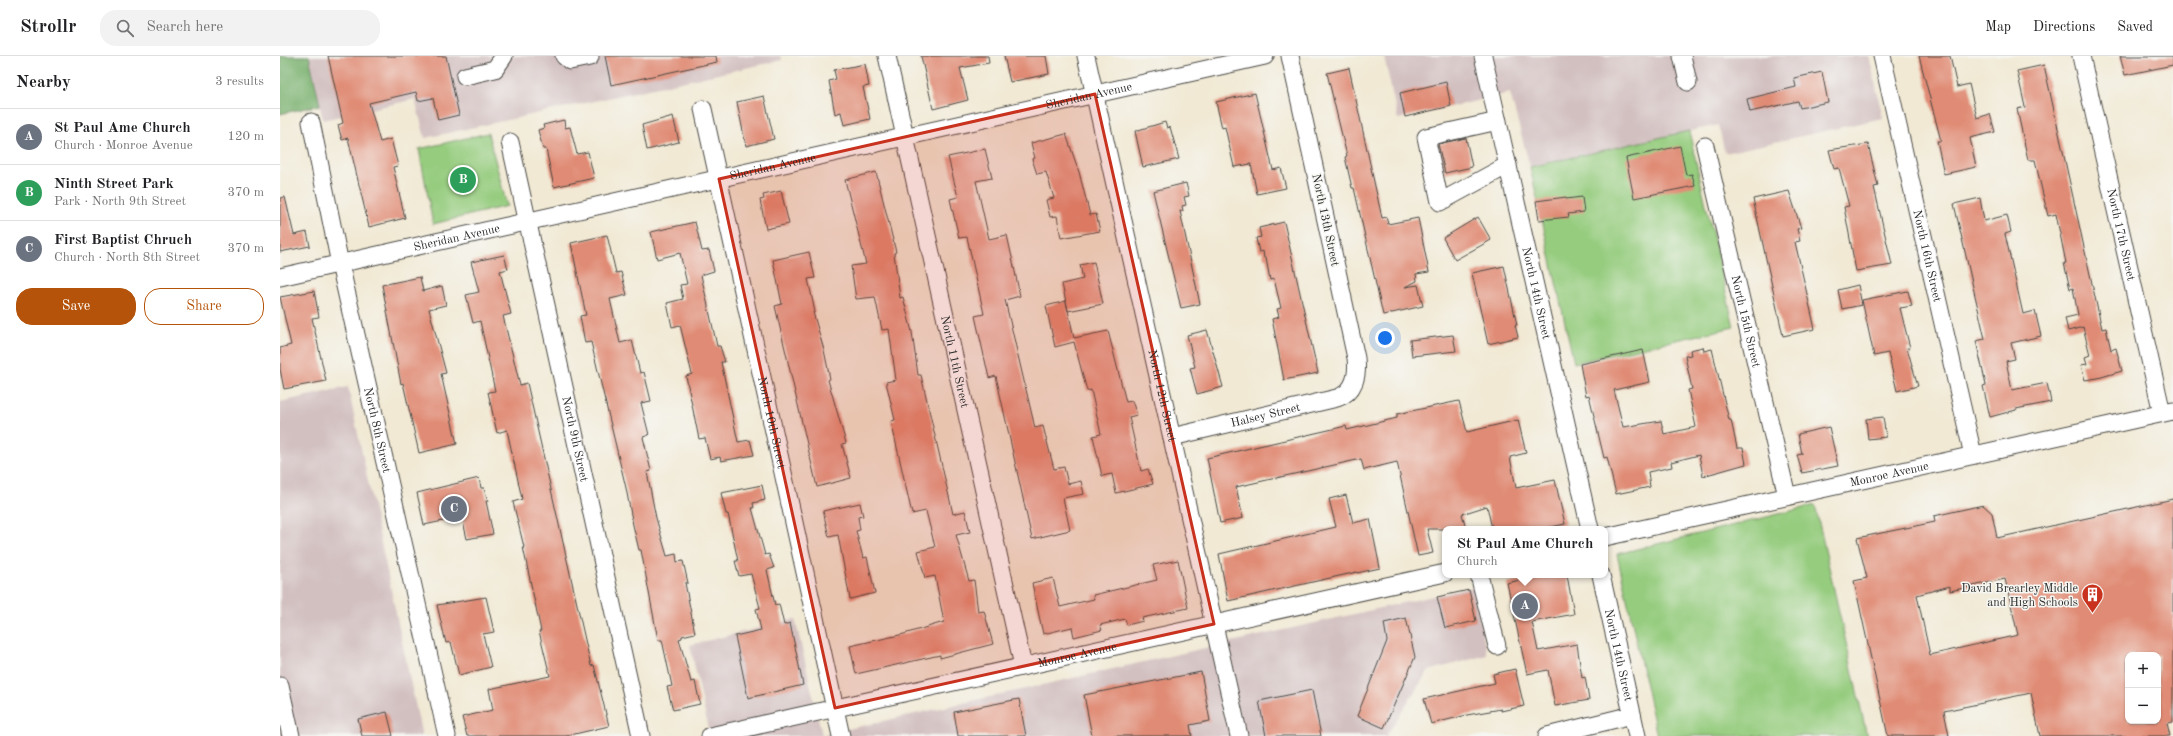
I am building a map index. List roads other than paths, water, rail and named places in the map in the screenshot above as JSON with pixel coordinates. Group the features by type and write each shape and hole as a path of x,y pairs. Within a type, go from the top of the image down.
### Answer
{"street":[{"path":"465,76 495,69 504,56"},
{"path":"564,56 570,61 590,56"},
{"name":"North 11th Street","path":"887,56 1023,666"},
{"name":"North 12th Street","path":"1086,56 1239,736"},
{"name":"Sheridan Avenue","path":"280,277 1265,56"},
{"name":"North 13th Street","path":"1290,56 1356,358 1357,368 1354,384"},
{"name":"North 14th Street","path":"1483,56 1589,526"},
{"path":"1682,56 1688,82"},
{"name":"North 16th Street","path":"1882,56 1973,455"},
{"name":"North 17th Street","path":"2081,56 2167,412"},
{"name":"North 10th Street","path":"703,109 841,736"},
{"name":"North 8th Street","path":"311,122 340,264 446,736"},
{"path":"1498,122 1426,137 1440,202 1508,165"},
{"name":"North 9th Street","path":"510,142 641,736"},
{"name":"North 15th Street","path":"1705,146 1787,496"},
{"name":"Halsey Street","path":"1172,437 1344,396 1354,384"},
{"name":"Monroe Avenue","path":"1608,536 2167,412"},
{"name":"Monroe Avenue","path":"710,736 739,733 835,708 1442,574"},
{"path":"1480,578 1497,646"},
{"name":"North 14th Street","path":"1602,578 1637,736"},
{"path":"280,686 291,736"},
{"path":"1547,736 1632,715"}],"place":[{"name":"Ninth Street Park","path":"463,180"},
{"name":"First Baptist Chruch","path":"454,509"},
{"name":"St Paul Ame Church","path":"1525,606"},
{"name":"David Brearley Middle and High Schools","path":"2093,614"}]}
